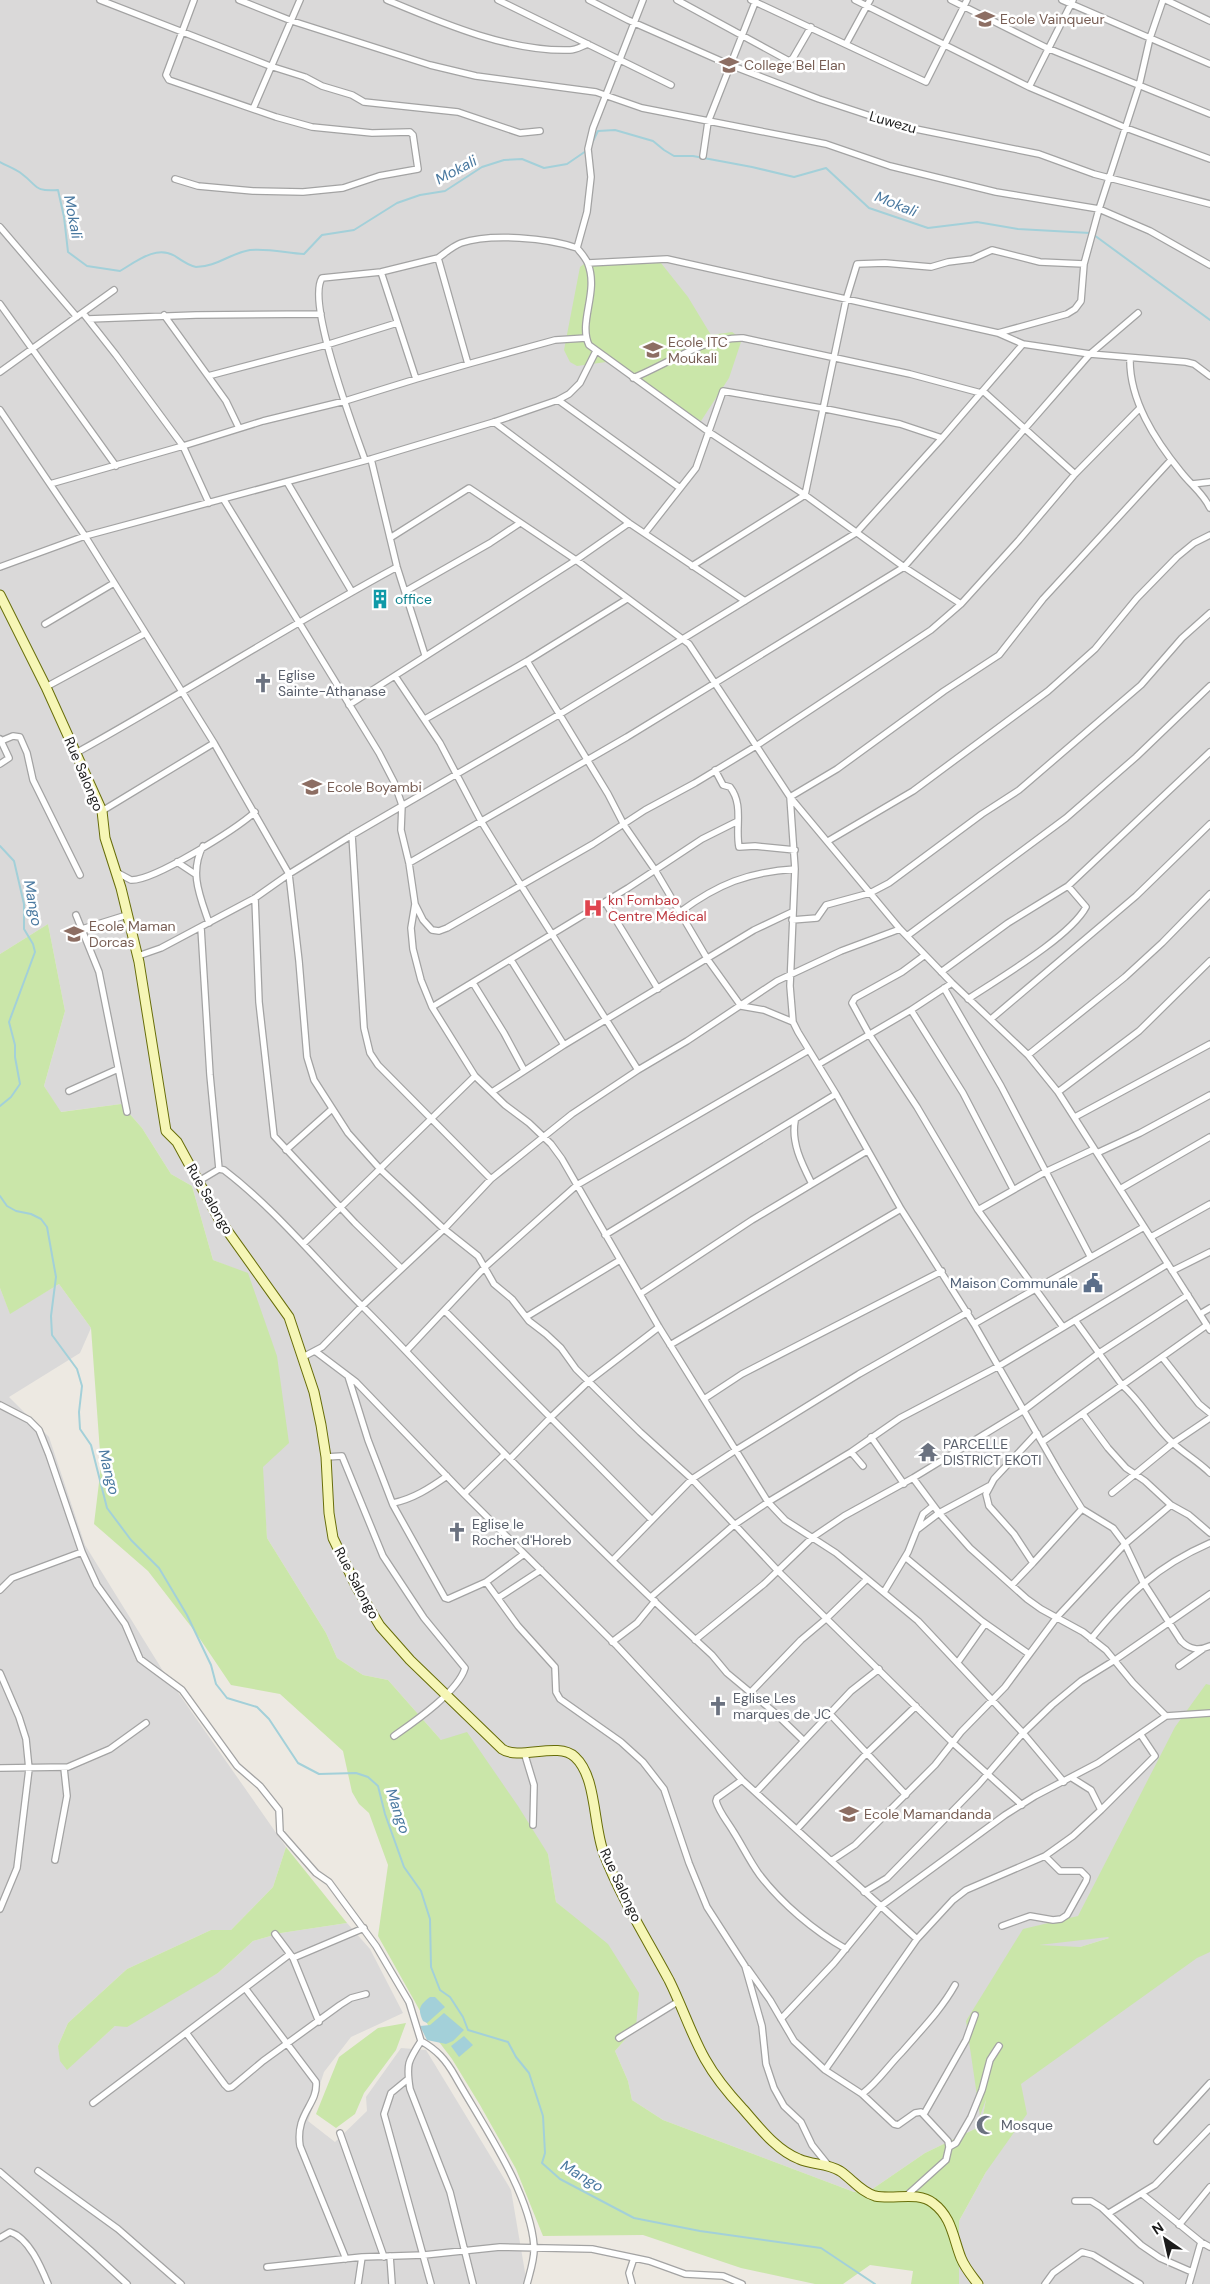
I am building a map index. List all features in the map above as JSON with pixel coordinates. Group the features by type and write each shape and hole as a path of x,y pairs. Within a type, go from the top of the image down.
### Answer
{"street":[{"path":"100,0 270,66 306,77 322,86 352,95 364,102 458,112 520,134 540,131"},
{"path":"175,179 198,186 253,191 303,192 343,188 379,176 418,169 413,135 410,132 372,133 326,130 276,118 166,78 181,31 194,0"},
{"path":"239,0 292,21 430,66 476,76 605,95 642,108 826,144 890,166 996,192 1099,208 1150,231 1210,265"},
{"path":"253,109 300,0"},
{"path":"387,0 476,34 526,46 570,50 588,44"},
{"path":"498,0 670,85"},
{"name":"Luwezu","path":"589,0 634,23 818,99 901,126 1039,154 1110,178 1210,204"},
{"path":"577,248 587,212 591,181 588,149 593,128 643,0"},
{"path":"677,0 789,61 794,58 811,27"},
{"path":"855,0 946,44 993,71 1028,87 1126,128 1210,159"},
{"path":"846,44 868,7 870,0"},
{"path":"952,0 1047,48 1210,114"},
{"path":"703,156 708,122 730,64 744,35 754,1 926,82 968,0"},
{"path":"1062,0 1072,2 1210,64"},
{"path":"998,333 1067,314 1081,301 1084,290 1084,264 1094,233 1099,208 1139,86 1150,38 1165,0 1210,21"},
{"path":"1028,87 1072,2"},
{"path":"0,227 80,315 88,319 183,446 209,503"},
{"path":"425,655 406,591 397,568 368,459 345,401 326,345 321,314 320,284 322,278 381,272 438,258 463,243 496,238 548,240 577,248 588,262 592,278 592,296 585,328 586,338 596,351 709,432 805,495 904,567 961,604"},
{"path":"692,566 805,495 846,300 856,266 859,264 885,263 931,267 948,262 972,259 992,250 1040,262 1084,264"},
{"path":"438,258 468,364"},
{"path":"588,262 668,259 998,333 1023,344 1090,354 1186,362 1194,364 1210,376"},
{"path":"381,272 416,380"},
{"path":"0,372 114,290"},
{"path":"0,304 116,466"},
{"path":"409,863 588,760 904,567 1090,354 1138,313"},
{"path":"88,319 321,314"},
{"path":"164,316 226,401 240,428"},
{"path":"208,376 326,345 397,323"},
{"path":"50,484 240,428 345,401 555,340 586,338"},
{"path":"633,378 701,347 737,338 754,340 982,392 1075,474"},
{"path":"138,956 161,948 255,898 289,874 402,805 560,714 856,533 942,438 1023,344"},
{"path":"0,567 85,536 224,500 368,459 494,422 558,400 569,394 580,383 596,351"},
{"path":"1130,358 1132,385 1140,408 1172,460 1203,496 1210,508"},
{"path":"645,533 696,468 723,391 900,424 942,438"},
{"path":"558,400 598,431 680,488"},
{"path":"415,904 426,926 432,930 439,931 447,928 522,887 624,825 645,810 756,746 931,630 961,604 1075,474 1140,408"},
{"path":"0,410 85,536 144,634 214,744 255,812 289,874 299,961 306,1058 314,1080 350,1136 381,1170 444,1229 478,1256 494,1284 512,1299 526,1316 561,1348 576,1369 590,1380 640,1432 692,1479 778,1571 879,1668 953,1743 1022,1805"},
{"path":"494,422 629,523 745,602"},
{"path":"790,797 836,769 944,691 999,655 1043,599 1172,460"},
{"path":"288,482 352,592"},
{"path":"1192,484 1210,482"},
{"path":"390,538 468,488 576,560 627,600 684,639 790,797 900,929 968,999 1028,1055 1058,1092 1208,1327 1162,1357 1042,1442"},
{"path":"224,500 379,753 394,782 402,805 402,830 415,904 411,928 413,949 421,980 432,1007 475,1076 556,1151 659,1327 768,1502 785,1520 836,1553 918,1622 1024,1733 1064,1782"},
{"path":"406,591 473,554 520,523"},
{"path":"349,705 576,560 629,523"},
{"path":"828,841 912,791 1048,690 1095,649 1137,598 1177,557 1194,543 1210,535"},
{"path":"76,753 298,622 397,568"},
{"path":"45,624 114,583"},
{"name":"Rue Salongo","path":"0,595 46,687 102,811 105,838 138,956 164,1126 168,1135 177,1142 219,1219 284,1308 303,1356 314,1392 326,1457 329,1513 333,1538 357,1588 388,1635 445,1695 506,1752 566,1752 574,1756 589,1781 596,1826 603,1852 679,2001 696,2042 719,2080 764,2133 777,2145 799,2159 828,2165 839,2170 868,2193 888,2197 920,2197 931,2200 940,2208 950,2224 962,2260 978,2284"},
{"path":"426,720 627,600"},
{"path":"792,920 817,918 826,905 870,893 903,874 982,814 1019,790 1054,762 1141,685 1182,638 1210,613"},
{"path":"46,687 144,634"},
{"path":"527,661 588,760 624,825 655,870 708,960 741,1006 764,1010 793,1022"},
{"path":"395,676 426,720 457,773 481,821 638,1070"},
{"path":"907,936 1066,818 1136,757 1210,686"},
{"path":"0,764 9,758 1,740 13,736 20,737 27,753 33,780 80,875"},
{"path":"102,811 214,744"},
{"path":"941,972 1008,923 1068,886 1210,752"},
{"path":"715,770 723,785 730,787 733,791 738,804 739,847 755,846 795,850"},
{"path":"790,797 795,850 790,986 793,1022 819,1064 901,1209 968,1312 1082,1509 1113,1528 1126,1544 1143,1582 1185,1645 1190,1648 1203,1649"},
{"path":"116,872 131,880 152,876 255,812"},
{"path":"432,1007 605,902 702,839 738,821"},
{"path":"991,1019 1136,896 1210,824"},
{"path":"352,836 356,939 366,1041 378,1065 491,1180"},
{"path":"203,846 196,864 195,874 209,923"},
{"path":"177,862 195,874"},
{"path":"680,912 720,886 737,878 795,869"},
{"path":"968,999 1036,954 1076,921 1086,907 1068,886"},
{"path":"1028,1055 1125,977 1162,943 1210,894"},
{"path":"255,898 259,1002 272,1131 276,1140 401,1268"},
{"path":"605,902 658,989"},
{"path":"492,1092 564,1045 708,960 754,930 792,912"},
{"path":"76,915 99,972 127,1112"},
{"path":"82,929 128,915"},
{"path":"201,928 210,1075 219,1169"},
{"path":"303,1356 322,1347 401,1268 444,1229 491,1180 572,1114 638,1070 687,1042 791,974 841,951 900,929"},
{"path":"925,955 902,972 852,1000 869,1034 917,1107 978,1210 1063,1327"},
{"path":"511,960 564,1045"},
{"path":"1058,1092 1139,1030 1210,961"},
{"path":"473,983 524,1070"},
{"path":"819,1064 911,1010 952,983"},
{"path":"944,988 1001,1086 1090,1256"},
{"path":"911,1010 967,1100 1013,1189"},
{"path":"1075,1117 1210,1044"},
{"path":"407,1350 485,1267 577,1185 809,1050"},
{"path":"69,1091 118,1069"},
{"path":"303,1244 342,1209 475,1076"},
{"path":"605,1234 836,1094"},
{"path":"978,1210 1045,1172 1140,1133 1210,1095"},
{"path":"286,1150 332,1108"},
{"path":"795,1120 794,1129 797,1148 812,1184"},
{"path":"1120,1189 1210,1137"},
{"path":"640,1294 696,1256 867,1151"},
{"path":"199,1181 219,1169 224,1170 250,1190 407,1350 510,1459 750,1693 774,1712 803,1740"},
{"path":"1150,1237 1210,1204"},
{"path":"670,1345 901,1209"},
{"path":"974,1324 1144,1226"},
{"path":"1172,1271 1210,1252"},
{"path":"526,1316 620,1260"},
{"path":"612,1642 637,1623 653,1599 734,1525 768,1502 851,1452 900,1418 999,1366 1168,1264"},
{"path":"704,1399 750,1370 942,1271"},
{"path":"695,1640 778,1571 813,1537 844,1516 904,1484 1024,1410 1099,1353 1188,1295"},
{"path":"1200,1314 1210,1308"},
{"path":"444,1311 652,1520"},
{"path":"613,1560 692,1479 859,1374 968,1312"},
{"path":"1075,1320 1122,1385 1132,1393 1173,1443 1196,1459 1210,1473"},
{"path":"510,1459 590,1380 659,1327"},
{"path":"314,1351 348,1375 612,1642 742,1780 917,1939"},
{"path":"1162,1357 1199,1404 1210,1413"},
{"path":"348,1375 368,1440 393,1503 445,1598 448,1599 486,1582 524,1554"},
{"path":"0,1405 29,1420 39,1430 82,1552 97,1585 125,1624 140,1659 184,1692 236,1766 260,1786 279,1810 280,1832 316,1873 328,1882 364,1928 409,2002 421,2041 433,2048 446,2060 517,2186 529,2215 534,2248 527,2284"},
{"path":"1083,1414 1120,1462 1171,1505 1189,1515 1210,1533"},
{"path":"1112,1493 1173,1443 1210,1418"},
{"path":"1033,1563 1014,1534 989,1506 986,1494 989,1486 1014,1455 1037,1433"},
{"path":"871,1437 904,1484"},
{"path":"851,1452 863,1466"},
{"path":"464,1494 505,1454"},
{"path":"326,1457 342,1456 383,1556 424,1618 465,1668 445,1695 425,1714 394,1736"},
{"path":"393,1503 408,1500 417,1493 426,1491 447,1476"},
{"path":"913,1478 933,1506 970,1548 1042,1609 1092,1639 1115,1660 1133,1683 1166,1716"},
{"path":"918,1529 939,1513 989,1486"},
{"path":"831,1862 855,1845 936,1765 961,1732 1005,1687 1057,1617 1126,1544 1171,1505"},
{"path":"884,1592 905,1557 923,1514 933,1506"},
{"path":"1012,1585 1082,1509"},
{"path":"1092,1639 1143,1582 1188,1552 1210,1543"},
{"path":"0,1590 12,1578 82,1552"},
{"path":"905,1557 985,1624 1029,1654"},
{"path":"498,1598 541,1570"},
{"path":"750,1693 801,1640 827,1618 866,1579"},
{"path":"486,1582 518,1626 554,1667 556,1692 560,1699 621,1742 643,1762 664,1789 707,1907 745,1966 770,2000 794,2041 825,2070 862,2094 894,2124 898,2124 918,2112 924,2114 948,2141 949,2148 946,2160 905,2197"},
{"path":"864,1892 887,1878 1052,1705 1081,1681 1115,1660 1168,1621 1210,1594"},
{"path":"958,1662 985,1624"},
{"path":"1179,1666 1210,1646"},
{"path":"756,1792 851,1691 879,1668"},
{"path":"0,1673 24,1732 29,1769 18,1868 0,1909"},
{"path":"796,1829 866,1754 916,1706"},
{"path":"781,2019 846,1950 881,1906 937,1864 1022,1805 1072,1778 1141,1735 1166,1716 1210,1713"},
{"path":"830,1714 906,1795"},
{"path":"0,1768 64,1768 110,1749 146,1723"},
{"path":"825,2070 917,1939 953,1900 966,1890 1045,1856 1101,1810 1154,1756 1141,1735"},
{"path":"524,1752 534,1785 533,1824"},
{"path":"54,1860 67,1793 64,1768"},
{"path":"1072,1778 1091,1790 1101,1810"},
{"path":"742,1780 717,1798 716,1801 721,1813 751,1862 768,1884 790,1907 846,1950"},
{"path":"1002,1926 1030,1916 1058,1920 1067,1915 1087,1877 1081,1871 1060,1871 1045,1856"},
{"path":"93,2103 187,2034 245,1988 292,1956 364,1928"},
{"path":"275,1934 292,1956 318,2022"},
{"path":"745,1966 762,2026 766,2064 774,2088 784,2106 801,2122 812,2145 828,2165"},
{"path":"862,2094 880,2078 923,2029 948,1999 955,1985"},
{"path":"245,1988 285,2044 316,2082 314,2098 302,2117 299,2127 300,2146 346,2259"},
{"path":"187,2034 228,2088 285,2044 351,1998 366,1994"},
{"path":"619,2038 679,2001"},
{"path":"924,2114 966,2040 975,2015"},
{"path":"421,2041 409,2059 408,2079 410,2089 450,2192 473,2284"},
{"path":"949,2148 956,2143 971,2117 982,2090 990,2060 999,2046"},
{"path":"408,2079 391,2093 384,2114 431,2284"},
{"path":"1157,2141 1210,2083"},
{"path":"1109,2213 1142,2194 1168,2172 1210,2128"},
{"path":"340,2133 387,2256 392,2284"},
{"path":"38,2171 118,2229 181,2284"},
{"path":"0,2172 127,2284"},
{"path":"1179,2226 1210,2187"},
{"path":"1142,2194 1179,2226 1210,2247"},
{"path":"1075,2201 1091,2201 1109,2213 1141,2245 1160,2258 1192,2272"},
{"path":"0,2238 10,2232 25,2243 41,2265 48,2284"},
{"path":"1189,2284 1200,2242"},
{"path":"267,2267 362,2257 424,2255 500,2247 592,2249 634,2258 686,2274 723,2276 742,2284"},
{"path":"1045,2284 1059,2268 1082,2252 1093,2255 1140,2284"},
{"path":"358,2284 362,2257"},
{"path":"632,2284 629,2273 634,2258"}],"shaded area":[{"path":"0,0 1210,0 1210,2284 959,2284 959,2221 986,2172 1021,2084 1019,2077 1072,1998 1195,1910 1183,1890 1175,1860 1112,1937 1080,1947 1058,1947 1014,1956 1012,2027 1001,2068 987,2094 981,2126 925,2153 871,2190 854,2192 663,2120 632,2100 628,2081 615,2051 636,2027 577,1920 556,1902 548,1854 441,1740 388,1680 363,1675 337,1658 326,1633 267,1538 248,1274 213,1260 192,1186 171,1174 142,1128 121,1104 60,1112 44,1086 65,1011 48,924 0,954"},
{"path":"59,1284 91,1328 80,1353 9,1397 49,1437 85,1545 163,1671 286,1847 273,1887 231,1930 211,1930 127,1969 68,2023 58,2046 67,2069 115,2026 218,1973 253,1941 281,1933 347,1923 370,1949 403,2013 351,2037 324,2072 308,2121 335,2142 367,2111 366,2097 401,2048 426,2050 511,2190 527,2284 0,2284 0,1288 10,1313"}],"green space":[{"path":"657,258 688,297 711,335 732,332 742,339 729,378 701,421 606,362 577,366 570,362 564,350 580,267 589,260"},
{"path":"48,924 65,1011 44,1086 61,1112 121,1104 142,1128 171,1174 192,1186 213,1260 248,1273 277,1356 289,1443 263,1467 267,1538 326,1633 337,1658 363,1675 388,1680 441,1740 467,1732 518,1806 548,1854 556,1902 608,1944 639,1993 636,2027 615,2051 628,2081 632,2100 663,2120 854,2192 871,2190 925,2153 981,2126 986,2099 980,2116 966,2021 1023,1929 1078,1916 1175,1727 1206,1684 1210,1685 1210,1952 1197,1958 1021,2084 1027,2114 986,2172 959,2221 959,2284 911,2284 913,2271 870,2265 843,2284 815,2284 741,2268 643,2235 543,2236 516,2169 452,2059 433,2034 378,1936 388,1865 369,1813 359,1804 352,1792 343,1751 280,1694 231,1685 196,1633 148,1571 94,1524 101,1466 91,1328 59,1284 10,1314 0,1288 0,954","holes":["1109,1938 1080,1947 1039,1945"]},
{"path":"286,1847 347,1923 281,1933 253,1941 218,1973 127,2027 115,2026 67,2070 60,2061 58,2046 68,2023 127,1969 211,1930 231,1930 273,1887"},
{"path":"406,2023 396,2050 364,2093 355,2114 336,2128 316,2114 339,2057 378,2028"}],"water":[{"path":"430,1997 435,1997 445,2007 427,2023 423,2021 420,2007"},
{"path":"444,2013 464,2030 453,2041 446,2044 427,2040 420,2026 430,2025"},
{"path":"464,2036 473,2045 459,2057 451,2046"}],"waterway":[{"name":"Mokali","path":"592,143 598,131 615,130 653,141 674,156 693,156 794,177 826,168 869,208 928,228 977,222 1018,229 1090,233"},
{"name":"Mokali","path":"0,162 20,172 40,189 58,190 64,217 68,252 87,266 120,271 140,259 161,252 168,253 196,267 210,265 250,250 304,254 322,235 354,230 397,203 420,195 445,191 482,167 504,160 522,159 544,168 567,164 586,151"},
{"name":"Mokali","path":"1094,235 1210,320"},
{"name":"Mango","path":"0,846 14,861 24,904 24,929 33,944 35,952 9,1022 15,1045 15,1057 20,1084 11,1097 0,1106"},
{"name":"Mango","path":"0,1196 7,1206 41,1219 47,1227 56,1277 51,1316 52,1335 77,1369 82,1386 79,1412 80,1429 91,1445 107,1508 131,1540 159,1568 187,1615 211,1665 216,1684 227,1698 257,1707 269,1719 298,1763 319,1774 356,1773 368,1777 378,1786 385,1814 404,1867 421,1891 430,1919 431,1967 440,1990 450,1997 463,2017 468,2030 508,2042 516,2057 529,2073 543,2116 545,2153 542,2163 560,2179 634,2218 700,2231 821,2248 875,2284"}],"place":[{"name":"Ecole Vainqueur","path":"985,19"},
{"name":"College Bel Elan","path":"729,65"},
{"name":"Ecole ITC Moukali","path":"653,350"},
{"name":"office","path":"380,599"},
{"name":"Eglise Sainte-Athanase","path":"263,683"},
{"name":"Ecole Boyambi","path":"312,787"},
{"name":"kn Fombao Centre Médical","path":"593,908"},
{"name":"Ecole Maman Dorcas","path":"74,934"},
{"name":"Maison Communale","path":"1093,1283"},
{"name":"PARCELLE DISTRICT EKOTI","path":"928,1452"},
{"name":"Eglise le Rocher d'Horeb","path":"457,1532"},
{"name":"Eglise Les marques de JC","path":"718,1706"},
{"name":"Ecole Mamandanda","path":"849,1814"},
{"name":"Mosque","path":"986,2125"}]}
